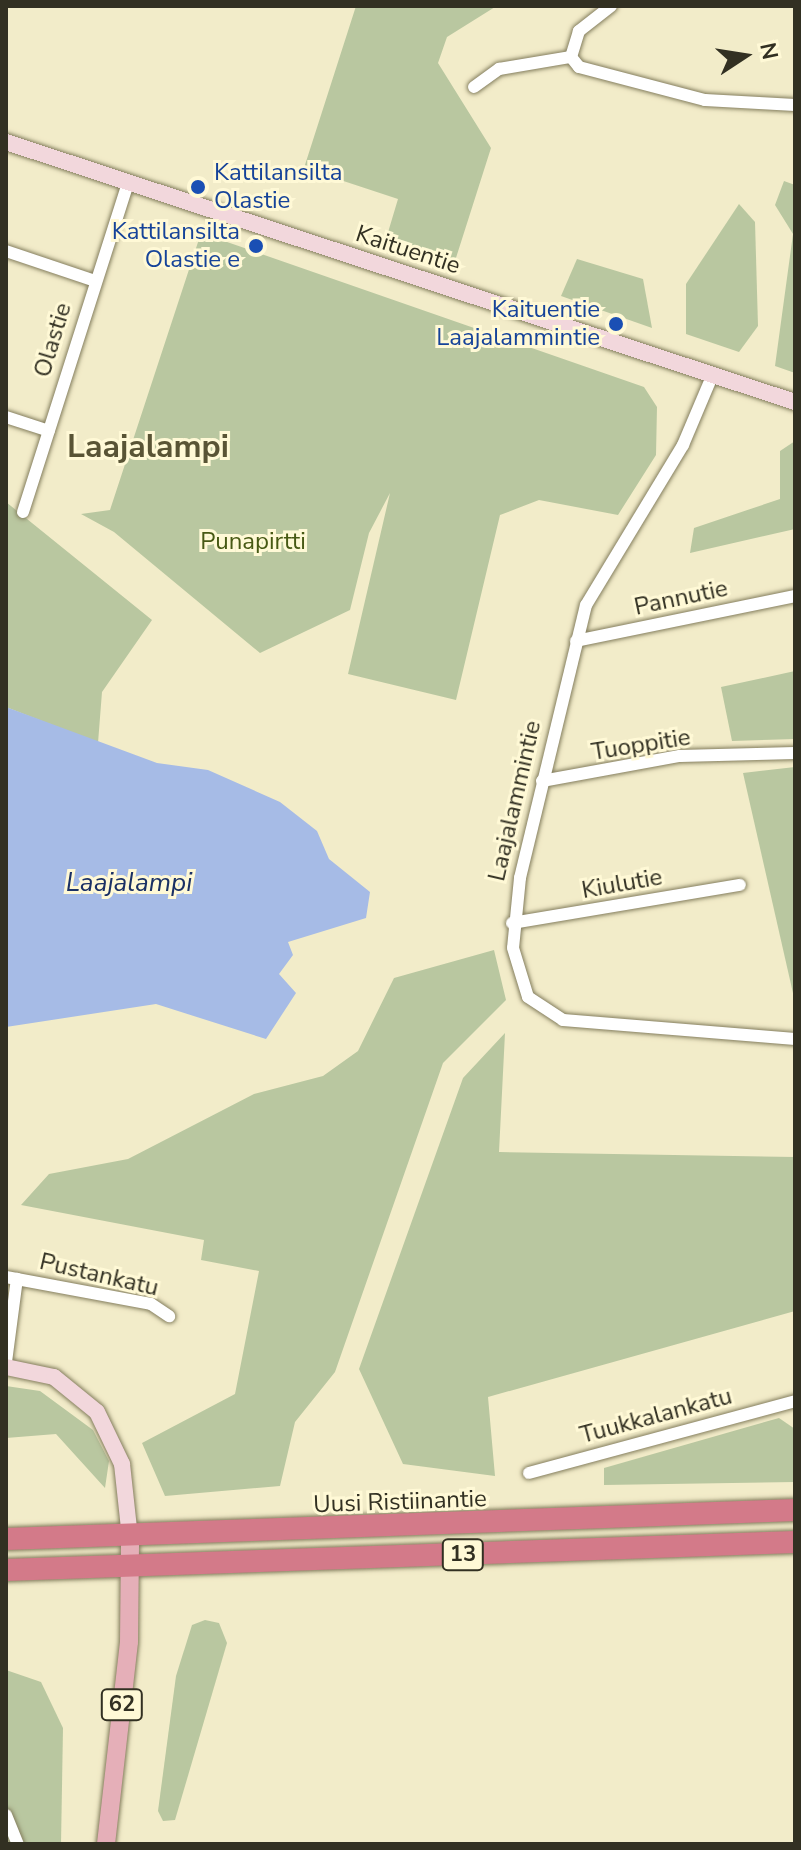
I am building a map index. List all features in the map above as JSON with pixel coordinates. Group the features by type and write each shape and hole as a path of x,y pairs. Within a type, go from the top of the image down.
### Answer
{"highway":[{"name":"Uusi Ristiinantie","path":"6,1539 130,1538 795,1510"},
{"name":"13","path":"6,1570 795,1542"}],"main road":[{"name":"62","path":"106,1844 129,1642 130,1538"}],"street":[{"path":"571,57 579,31 611,6"},
{"path":"474,87 499,69 571,57"},
{"path":"571,57 579,67 705,100 795,105"},
{"name":"Kaituentie","path":"6,142 795,402"},
{"name":"Olastie","path":"23,512 128,182"},
{"path":"6,251 95,281"},
{"name":"Laajalammintie","path":"713,374 683,445 593,589 576,641 512,923 518,976 528,997 547,1014 795,1039"},
{"path":"6,417 49,431"},
{"name":"Pannutie","path":"576,641 795,596"},
{"name":"Tuoppitie","path":"542,781 680,756 795,753"},
{"name":"Kiulutie","path":"512,923 740,885"},
{"path":"12,1278 6,1365 54,1377 97,1412 122,1464 130,1538"},
{"name":"Pustankatu","path":"12,1278 151,1304 169,1316"},
{"name":"Tuukkalankatu","path":"529,1473 795,1401"},
{"path":"6,1815 18,1844"}],"green space":[{"path":"356,6 495,7 447,37 438,63 491,148 455,261 386,239 398,199 304,168"},
{"path":"784,181 795,185 795,373 775,366 793,234 775,205"},
{"path":"739,204 755,222 758,326 739,352 686,334 686,284"},
{"name":"Punapirtti","path":"201,233 644,387 657,407 656,455 618,515 539,500 500,515 456,700 348,674 390,493 369,533 350,610 260,653 114,532 81,514 110,510"},
{"path":"577,259 643,279 652,328 561,296"},
{"path":"795,441 795,529 690,553 694,528 780,499 780,451"},
{"path":"6,502 152,620 102,692 98,743 6,707"},
{"path":"795,671 795,739 732,741 721,687"},
{"path":"795,767 795,1002 743,773"},
{"path":"494,950 506,1000 443,1063 335,1372 295,1422 280,1486 165,1496 142,1443 235,1394 259,1271 201,1260 204,1240 21,1205 49,1174 128,1159 254,1094 323,1076 358,1051 394,978"},
{"path":"505,1033 499,1152 795,1157 795,1311 488,1397 495,1476 403,1464 359,1369 463,1078"},
{"path":"6,1386 40,1391 93,1430 109,1461 105,1488 56,1434 6,1438"},
{"path":"779,1418 795,1429 795,1482 604,1485 604,1468"},
{"path":"205,1620 219,1623 227,1643 175,1820 163,1821 158,1811 176,1676 192,1625"},
{"path":"6,1670 41,1682 63,1728 61,1844 6,1844"}],"water":[{"name":"Laajalampi","path":"6,707 157,763 208,770 280,802 317,831 329,859 370,892 366,918 288,942 293,955 279,974 296,993 266,1039 156,1004 6,1027"}],"place":[{"name":"Kattilansilta Olastie","path":"198,187"},
{"name":"Kattilansilta Olastie e","path":"256,246"},
{"name":"Kaituentie Laajalammintie","path":"616,324"}],"district":[{"name":"Laajalampi","path":"148,447"}]}
